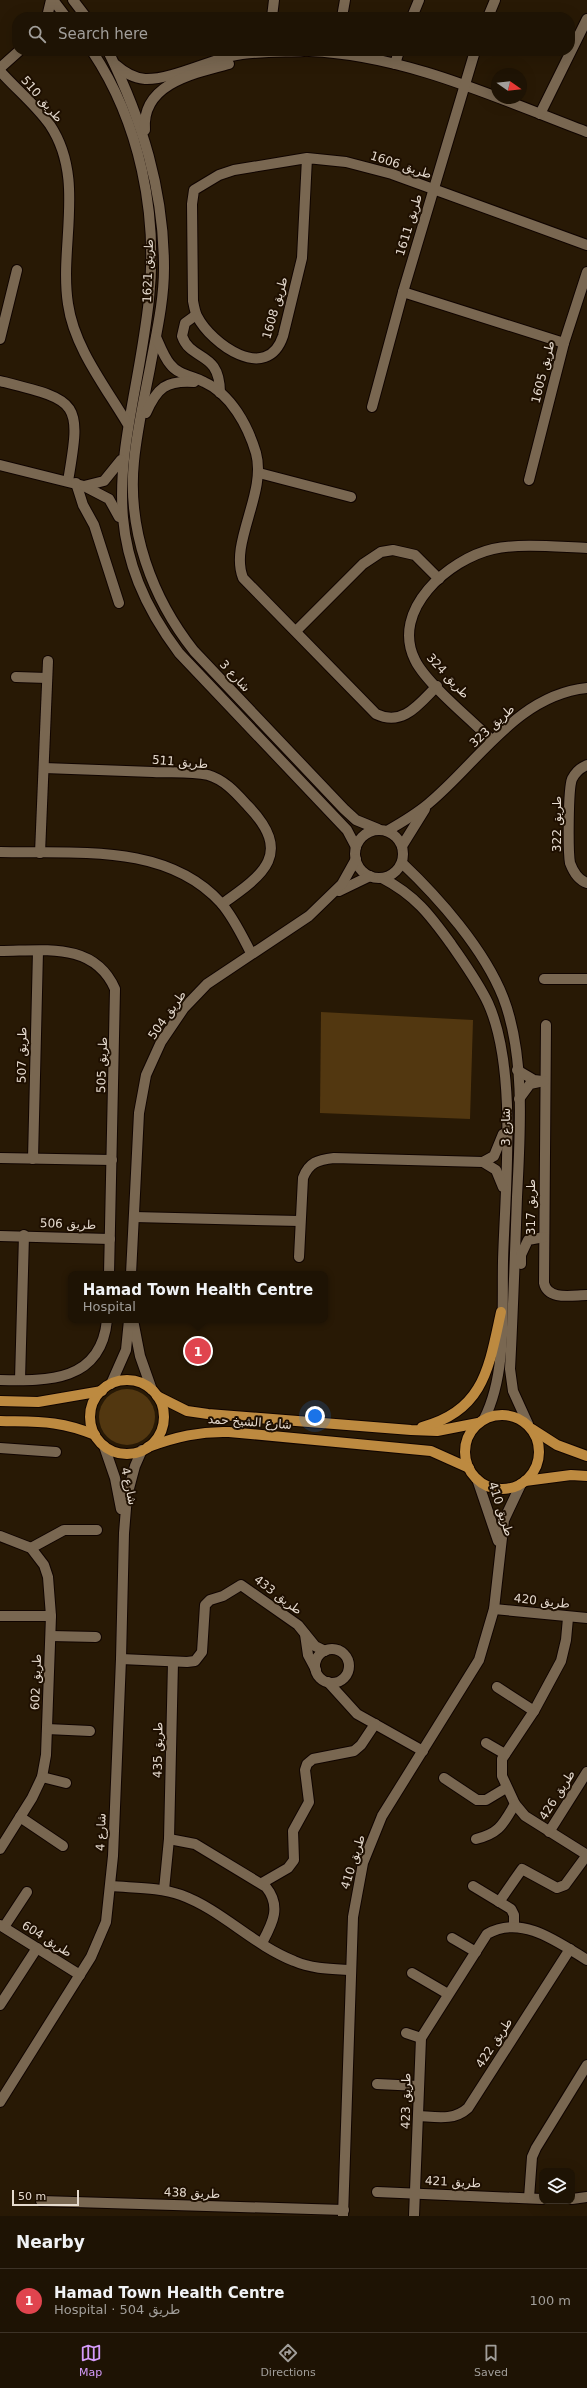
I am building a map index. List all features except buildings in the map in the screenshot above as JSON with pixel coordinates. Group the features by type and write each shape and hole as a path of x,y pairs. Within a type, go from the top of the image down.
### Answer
{"main road":[{"path":"411,1430 443,1421 467,1405 478,1392 491,1358 502,1312"},
{"path":"122,1381 135,1381 154,1393 162,1409 163,1423 158,1436 145,1449 122,1454 104,1446 95,1435 90,1415 94,1401 102,1390 111,1384 122,1381"},
{"path":"0,1401 38,1402 102,1390"},
{"name":"شارع الشيخ حمد","path":"154,1393 187,1411 208,1414 437,1431 481,1421"},
{"path":"529,1426 538,1442 539,1456 532,1474 523,1482 512,1488 494,1488 477,1479 468,1468 466,1444 472,1430 481,1421 493,1415 511,1415 529,1426 557,1445 587,1456"},
{"path":"0,1421 56,1423 72,1426 95,1435"},
{"name":"شارع الشيخ حمد","path":"145,1449 180,1436 204,1431 229,1432 431,1451 468,1468"},
{"path":"523,1482 553,1476 587,1476"}],"street":[{"path":"48,12 52,0"},
{"path":"52,0 62,12"},
{"path":"73,0 82,12"},
{"path":"273,12 274,0"},
{"path":"343,12 345,0"},
{"path":"414,12 419,0"},
{"path":"490,12 495,0"},
{"path":"575,43 587,19"},
{"path":"0,68 13,56"},
{"name":"طريق 1621","path":"95,56 113,89 134,138 144,181 151,251 149,298 143,343 127,423 122,457 120,491 123,527"},
{"name":"طريق 1621","path":"110,56 136,112 146,140 157,185 164,253 163,286 156,338 134,462 134,499"},
{"path":"114,64 134,78 147,79 185,74 255,56"},
{"path":"359,56 395,64 464,86 587,132"},
{"path":"395,64 398,56"},
{"name":"طريق 1611","path":"372,407 403,292 473,56"},
{"path":"540,114 569,56"},
{"name":"طريق 510","path":"0,71 50,125 67,168 70,206 67,241 68,304 72,322 80,343 127,423"},
{"path":"146,140 146,117 152,100 166,86 185,74"},
{"name":"طريق 1606","path":"202,183 234,170 307,158 346,162 392,174 587,245"},
{"name":"طريق 1608","path":"202,183 194,190 192,204 193,301 196,315 204,328 220,344 239,355 256,358 266,357 280,345 302,258 307,158"},
{"path":"0,339 17,270"},
{"name":"طريق 1605","path":"529,480 564,343 587,272"},
{"path":"403,292 564,343"},
{"path":"196,315 185,323 182,336 188,348 212,363 220,382 220,393"},
{"path":"156,338 169,364 180,373 211,385 240,415 247,428 256,454 259,473 239,560 239,569 242,578 296,631 376,714 382,717 394,719 406,715 437,686"},
{"path":"0,381 56,396 66,404 73,414 76,424 76,483 83,505 94,525 119,602"},
{"path":"139,427 154,395 163,387 179,381 211,385"},
{"path":"76,483 104,481 122,457"},
{"path":"0,465 76,483 109,499 115,507 123,527 134,572 145,599 167,638 185,660 347,830 356,847 356,859 364,872 370,876 382,878 394,873 402,863 402,846 396,837 382,830 367,833 356,847"},
{"path":"259,473 351,497"},
{"name":"شارع 3","path":"134,499 139,536 147,567 159,598 181,634 199,657 344,809 356,820 382,830"},
{"name":"طريق 324","path":"492,740 437,686 416,661 408,636 414,610 439,579 459,562 474,554 494,549 587,548"},
{"path":"296,631 363,564 381,552 398,550 415,556 439,579"},
{"path":"40,853 48,661"},
{"path":"16,677 47,678"},
{"name":"طريق 323","path":"402,846 428,805 492,740 532,707 556,695 587,688"},
{"name":"طريق 322","path":"587,765 575,774 570,790 570,862 574,873 582,882 587,883"},
{"name":"طريق 511","path":"44,768 197,774 224,782 262,821 267,829 271,844 269,859 259,877 222,904"},
{"name":"طريق 323","path":"382,830 428,805"},
{"path":"0,852 118,856 147,860 161,864 204,889 222,904 251,953"},
{"name":"طريق 504","path":"334,894 342,884 356,859"},
{"name":"شارع 3","path":"402,863 461,928 496,982 512,1029 519,1098 511,1384 529,1426"},
{"name":"طريق 504","path":"131,1271 139,1113 146,1075 161,1042 184,1008 207,984 251,953 283,935 334,894 370,876"},
{"name":"شارع 3","path":"382,878 407,892 429,915 471,972 488,1004 499,1040 504,1071 506,1119 502,1312 499,1375 495,1396 481,1421"},
{"name":"طريق 505","path":"0,951 58,950 80,955 103,969 115,988 109,1271"},
{"name":"طريق 507","path":"33,1159 38,951"},
{"path":"544,979 587,979"},
{"name":"طريق 317","path":"546,1025 544,1081 544,1283 547,1291 555,1295 587,1295"},
{"path":"517,1070 534,1080 544,1081"},
{"path":"519,1098 530,1084 544,1081"},
{"path":"299,1257 303,1178 312,1162 320,1160 483,1162 494,1156 500,1144 506,1119"},
{"path":"0,1158 112,1160"},
{"path":"483,1162 496,1170 505,1190"},
{"path":"134,1217 300,1221"},
{"name":"طريق 506","path":"0,1236 110,1239"},
{"name":"طريق 506","path":"20,1380 24,1236"},
{"path":"513,1320 520,1294 521,1254 528,1240 544,1237"},
{"path":"0,1380 58,1379 79,1369 97,1351 103,1339 106,1323"},
{"path":"111,1384 126,1350 129,1323"},
{"path":"134,1323 140,1356 154,1393"},
{"name":"شارع 4","path":"104,1446 117,1484 124,1533"},
{"path":"0,1448 56,1452"},
{"name":"شارع 4","path":"0,2102 80,1975 100,1939 106,1922 111,1886 122,1658 124,1533 127,1496 133,1472 145,1449"},
{"name":"طريق 410","path":"477,1479 500,1547"},
{"name":"طريق 410","path":"343,2213 353,1917 363,1863 382,1816 479,1660 494,1609 500,1547 508,1508 523,1482"},
{"path":"0,1536 31,1548 64,1530 97,1530"},
{"name":"طريق 602","path":"0,1849 20,1817 42,1776 46,1755 51,1616 48,1577 44,1565 31,1548"},
{"name":"طريق 433","path":"122,1658 173,1662 191,1662 198,1658 202,1652 205,1605 239,1585 251,1590 305,1632 315,1646 325,1651"},
{"name":"طريق 420","path":"494,1609 568,1618 587,1618"},
{"path":"0,1616 51,1616"},
{"path":"499,1902 522,1869 524,1868 557,1888 561,1888 565,1885 587,1855 525,1816 515,1804 506,1788 501,1767 505,1754 534,1711 561,1661 566,1640 568,1618"},
{"name":"طريق 433","path":"305,1632 307,1649 316,1670"},
{"path":"51,1636 96,1637"},
{"path":"342,1680 336,1683 321,1679 316,1670 317,1661 325,1651 336,1650 346,1656 349,1668 342,1680 342,1698"},
{"name":"طريق 435","path":"164,1890 169,1840 173,1662"},
{"path":"328,1682 353,1711 423,1751"},
{"path":"497,1687 534,1711"},
{"path":"262,1883 288,1868 294,1860 293,1831 309,1802 305,1770 306,1764 313,1759 354,1751 361,1745 376,1724"},
{"path":"47,1729 90,1731"},
{"path":"486,1743 505,1754"},
{"name":"طريق 426","path":"549,1832 587,1772"},
{"path":"42,1776 66,1783"},
{"path":"444,1778 477,1800 486,1800 506,1788"},
{"path":"476,1839 491,1835 499,1829 515,1804"},
{"path":"20,1817 63,1846"},
{"path":"169,1840 195,1844 262,1883 272,1897 275,1908 274,1920 262,1943"},
{"path":"111,1886 164,1890 194,1901 262,1943 301,1964 351,1970"},
{"path":"473,1886 513,1912 514,1927"},
{"path":"2,1926 27,1892"},
{"name":"طريق 604","path":"2,1926 80,1975"},
{"name":"طريق 423","path":"414,2216 421,2038 487,1934 498,1929 514,1927 538,1932 587,1960"},
{"path":"452,1938 476,1952"},
{"path":"0,2005 37,1948"},
{"name":"طريق 422","path":"419,2116 449,2117 461,2114 468,2108 570,1950"},
{"path":"412,1974 448,1994"},
{"path":"406,2033 421,2038"},
{"path":"529,2198 530,2166 536,2148 587,2065"},
{"path":"378,2084 419,2086"},
{"name":"طريق 421","path":"376,2192 539,2199"},
{"path":"575,2199 587,2197"},
{"name":"طريق 438","path":"40,2201 235,2212 343,2213"}],"shaded area":[{"path":"321,1012 473,1020 470,1119 320,1113"},
{"path":"122,1389 132,1389 147,1397 153,1406 155,1417 153,1428 147,1437 132,1445 122,1445 111,1440 104,1433 99,1422 99,1412 104,1401 111,1394"}],"place":[{"name":"Hamad Town Health Centre","path":"198,1351"}]}
